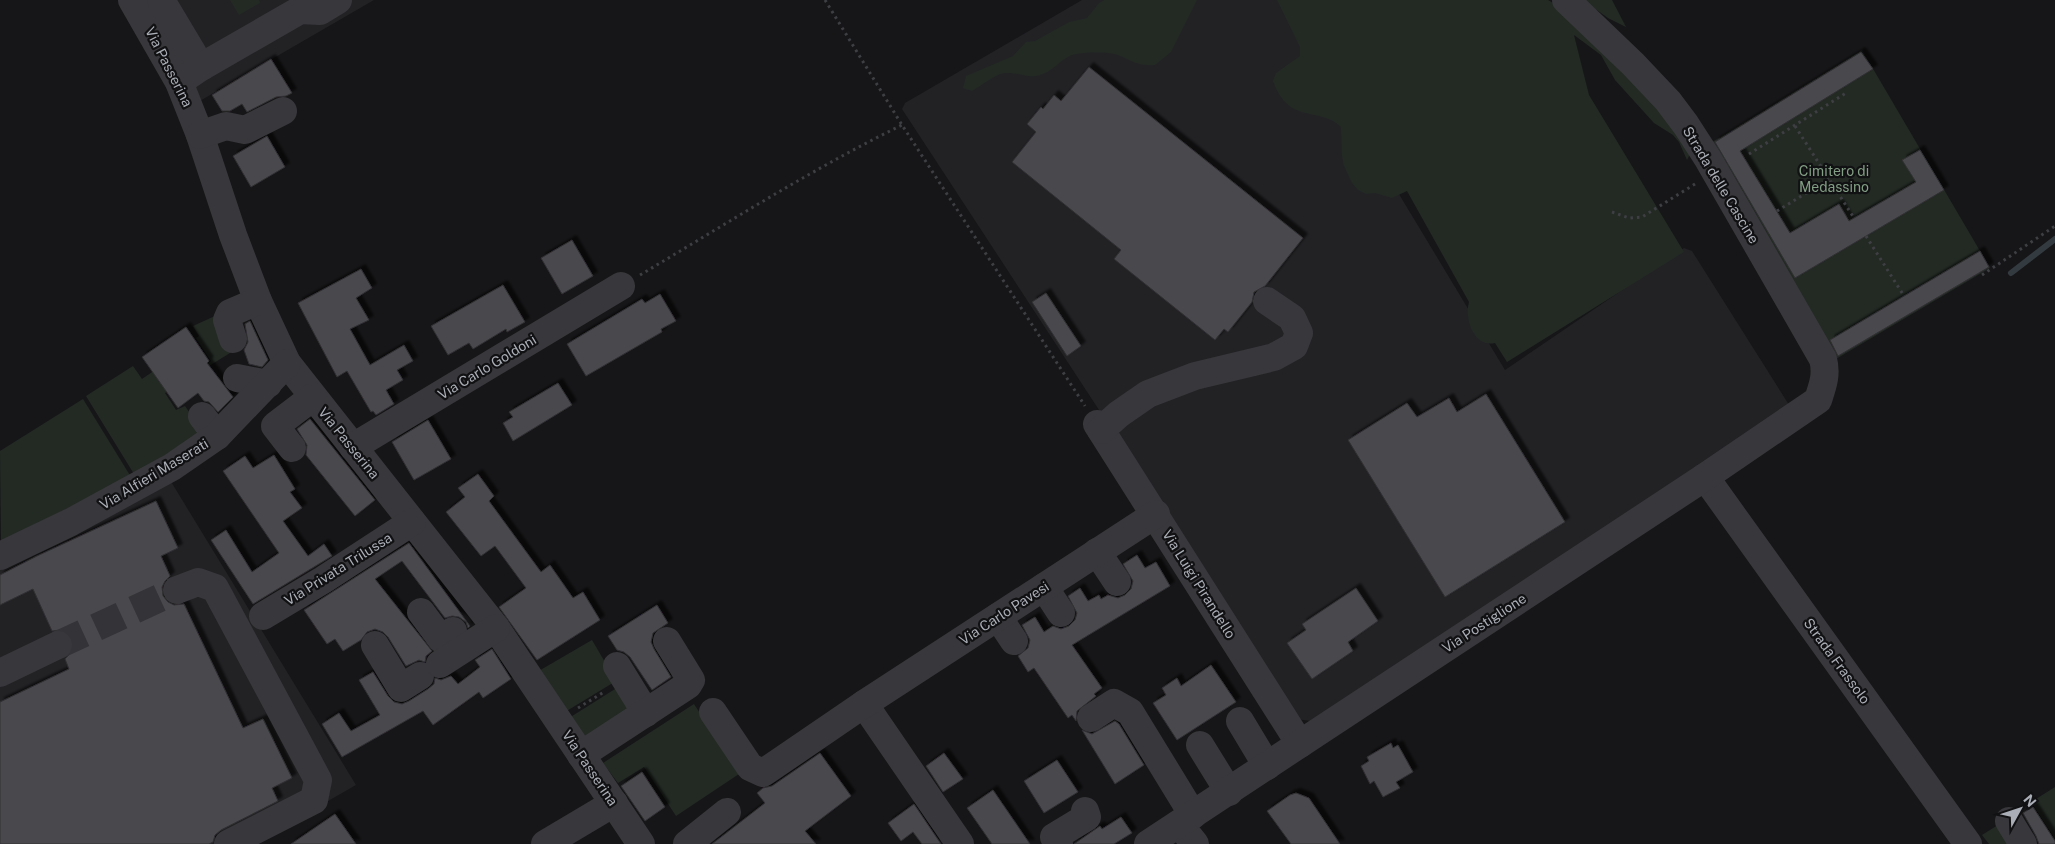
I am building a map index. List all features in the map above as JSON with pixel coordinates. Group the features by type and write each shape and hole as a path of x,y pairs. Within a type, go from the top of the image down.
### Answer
{"street":[{"name":"Via Passerina","path":"132,0 179,82 200,135 233,235 258,301 287,363 412,522 475,623 558,720 641,844"},
{"path":"161,0 201,67"},
{"path":"179,82 297,5 320,10 338,0"},
{"name":"Strada delle Cascine","path":"1566,0 1633,64 1668,101 1686,125 1823,359 1825,382 1818,400"},
{"path":"200,135 226,126 245,130 283,111"},
{"name":"Via Carlo Goldoni","path":"353,447 621,286"},
{"path":"233,339 227,320 230,313 258,301"},
{"path":"1099,427 1148,394 1195,376 1274,357 1294,346 1299,333 1292,318 1267,301"},
{"name":"Via Alfieri Maserati","path":"0,556 71,522 172,467 209,426 268,384 287,363"},
{"path":"237,378 268,384"},
{"path":"292,448 275,426 313,397"},
{"name":"Via Postiglione","path":"1148,844 1189,828 1228,792 1705,477 1818,400"},
{"name":"Via Luigi Pirandello","path":"1099,427 1156,514 1300,744"},
{"name":"Strada Frassolo","path":"1705,477 1968,844"},
{"name":"Via Carlo Pavesi","path":"713,712 750,768 763,773 858,708 1156,514"},
{"name":"Via Privata Trilussa","path":"263,616 323,580 412,522"},
{"path":"1097,552 1117,582"},
{"path":"177,590 198,582 215,588 318,780 314,800 228,844"},
{"path":"1044,586 1061,613"},
{"path":"421,612 441,639 475,623"},
{"path":"998,617 1014,641"},
{"path":"374,645 401,688 430,670 475,623"},
{"path":"581,755 688,686 691,680 667,641"},
{"path":"0,673 58,645"},
{"path":"621,672 646,713"},
{"path":"1091,718 1114,703 1130,712 1189,828"},
{"path":"858,708 960,844"},
{"path":"1240,721 1267,766"},
{"path":"1200,745 1228,792"},
{"path":"544,844 614,804"},
{"path":"1059,844 1054,837 1087,817 1085,811"},
{"path":"688,844 727,812"},
{"path":"2008,821 2023,844"}],"path":[{"path":"825,0 902,125 1099,427"},
{"path":"1749,154 1846,93"},
{"path":"621,286 873,139 902,125"},
{"path":"1795,126 1854,218"},
{"path":"1612,212 1629,218 1642,217 1715,172"},
{"path":"1777,211 1829,179"},
{"path":"1982,275 2055,226"},
{"path":"1866,236 1904,296"},
{"path":"558,720 621,672"}],"shaded area":[{"path":"135,0 374,0 198,102"},
{"path":"1082,0 1282,0 1505,370 1684,248 1692,251 1791,408 1311,721 1296,719 1120,442 902,109 905,103"},
{"path":"170,480 356,785 253,844 0,844 0,565"}],"green space":[{"path":"230,0 259,0 260,3 239,15"},
{"path":"1105,0 1197,0 1171,52 1155,65 1135,63 1115,54 1082,53 1068,57 1049,71 1038,76 1005,73 972,91 963,88 966,76 1013,56 1026,42 1035,41 1069,22 1087,18 1099,3"},
{"path":"1277,0 1548,0 1567,11 1650,98 1691,152 1687,160 1679,142 1673,135 1654,123 1615,80 1601,55 1574,35 1589,95 1684,252 1507,362 1495,343 1481,341 1472,331 1468,316 1469,302 1407,191 1392,198 1375,193 1366,194 1358,190 1352,183 1344,166 1341,127 1324,117 1296,110 1287,104 1280,95 1273,81 1276,73 1300,56 1300,47"},
{"path":"1583,0 1612,0 1626,27 1608,18"},
{"name":"Cimitero di Medassino","path":"1862,50 1990,268 1836,359 1709,144"},
{"path":"215,316 230,353 196,374 195,372 211,361 196,338 199,336 193,326"},
{"path":"164,364 179,385 165,393 176,410 185,406 203,432 134,474 86,396 133,366 142,379"},
{"path":"83,399 131,477 1,541 0,451"},
{"path":"592,640 616,681 565,712 537,672"},
{"path":"623,684 640,711 588,747 569,718"},
{"path":"694,704 739,774 676,816 644,767 618,783 603,763"},
{"path":"2055,787 2055,839 2031,802"},
{"path":"1998,825 2018,844 1989,844 1982,835"}],"building":[{"path":"1861,52 1873,69 1740,151 1790,233 1839,204 1849,221 1916,182 1902,160 1920,150 1944,190 1795,278 1715,142"},
{"path":"271,59 292,93 276,97 247,112 242,104 230,111 222,111 212,95"},
{"path":"1089,67 1303,238 1265,286 1254,292 1252,302 1228,332 1224,329 1215,340 1114,259 1121,250 1012,162 1036,132 1027,124 1054,95 1061,101"},
{"path":"267,136 285,167 251,187 233,156"},
{"path":"572,240 593,276 562,294 541,258"},
{"path":"1980,251 1989,267 1838,356 1830,340"},
{"path":"361,269 372,288 356,298 369,320 350,329 370,365 404,345 413,361 397,370 403,380 386,390 394,404 376,415 373,411 371,412 347,371 337,377 298,303"},
{"path":"503,285 525,322 507,332 506,329 473,349 469,343 448,355 431,326"},
{"path":"1046,293 1081,346 1067,356 1032,302"},
{"path":"660,294 676,321 661,329 662,332 586,376 567,344 642,299 645,303"},
{"path":"250,321 268,360 262,367 249,364 244,350 248,342 245,324"},
{"path":"186,327 209,361 207,363 233,397 218,412 209,402 204,401 198,393 178,408 142,357"},
{"path":"558,383 572,405 513,441 503,423 513,417 509,412"},
{"path":"1486,394 1565,522 1445,597 1348,440 1407,403 1417,417 1449,398 1457,412"},
{"path":"310,419 375,500 355,516 306,455 307,445 297,429"},
{"path":"428,420 451,459 414,480 392,442"},
{"path":"274,455 295,489 290,492 302,508 283,521 308,556 324,544 332,556 253,604 211,540 226,530 252,572 279,553 223,471 245,456 253,468"},
{"path":"478,474 494,496 489,501 541,572 550,565 573,598 583,592 600,620 537,660 499,607 526,588 495,546 481,556 446,512 465,497 458,488"},
{"path":"156,501 178,548 161,556 170,576 162,587 163,596 174,605 184,604 243,728 263,719 292,778 272,788 278,801 221,830 215,835 213,842 209,844 0,844 0,702 69,669 65,659 71,653 74,646 67,632 60,630 52,631 33,589 0,605 0,575"},
{"path":"409,543 470,626 468,628 466,622 459,617 445,618 402,561 375,579 432,651 426,656 425,662 419,660 406,666 388,637 383,632 375,629 367,632 361,640 343,651 335,639 327,644 304,610"},
{"path":"1137,555 1145,568 1156,562 1170,586 1072,645 1102,688 1094,694 1096,696 1077,711 1076,721 1072,715 1068,718 1034,668 1028,672 1018,656 1028,648 1030,640 1022,625 1035,617 1044,632 1053,626 1061,629 1069,626 1075,620 1077,613 1068,596 1080,588 1088,601 1099,595 1101,599 1108,595 1118,598 1125,595 1131,589 1133,581 1123,564"},
{"path":"1356,588 1378,621 1348,642 1353,651 1312,679 1287,643 1306,630 1302,624"},
{"path":"657,605 668,623 653,633 651,642 671,677 652,690 630,657 624,652 617,650 608,636"},
{"path":"492,649 511,679 483,698 479,692 433,725 423,711 342,757 322,724 339,713 351,731 380,715 359,680 373,672 388,696 394,702 402,704 428,689 434,684 435,678 441,680 451,676 458,684 480,667 475,660"},
{"path":"1211,665 1236,702 1177,740 1153,703 1166,695 1162,688 1177,678 1181,686"},
{"path":"1115,721 1119,724 1144,765 1115,784 1082,730 1092,734"},
{"path":"1391,743 1393,748 1398,745 1413,772 1396,782 1400,788 1383,797 1374,781 1370,784 1361,766 1369,761 1367,757"},
{"path":"820,753 851,796 805,831 816,844 712,844 765,803 757,793 763,788 772,786"},
{"path":"944,753 963,779 943,792 926,766"},
{"path":"1057,760 1078,792 1044,813 1024,781"},
{"path":"642,772 665,807 645,821 621,786"},
{"path":"993,790 1030,844 992,844 967,808"},
{"path":"1296,793 1309,798 1340,844 1291,844 1267,811"},
{"path":"914,804 941,844 922,844 913,832 901,841 888,823"},
{"path":"2033,807 2055,841 2055,844 2039,844 2023,813"},
{"path":"335,814 356,844 291,844"},
{"path":"1121,817 1132,833 1114,844 1074,844 1100,826 1102,829"}],"waterway":[{"path":"2011,273 2055,239"}],"tunnel":[{"path":"58,645 177,590"}]}
